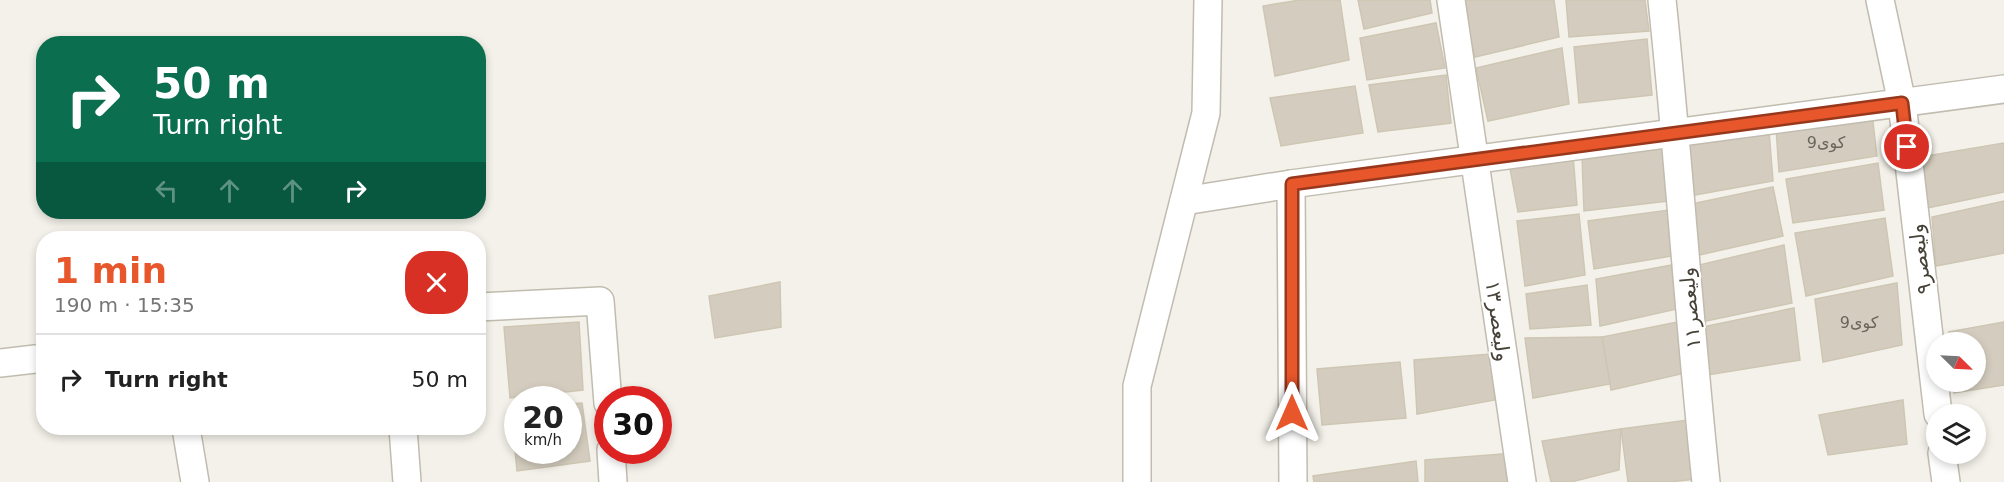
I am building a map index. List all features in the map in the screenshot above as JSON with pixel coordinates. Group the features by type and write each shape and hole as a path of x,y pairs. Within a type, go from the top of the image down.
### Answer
{"street":[{"path":"1137,482 1137,386 1206,113 1208,0"},
{"name":"ولیعصر۱۳","path":"1451,0 1522,482"},
{"name":"ولیعصر۱۱","path":"1662,0 1676,133 1706,482"},
{"name":"ولیعصر۹","path":"1880,0 1902,103 1937,404"},
{"path":"1184,201 1292,184 2004,89"},
{"path":"1292,184 1293,482"},
{"path":"486,307 600,301 607,386"},
{"path":"0,363 36,359"},
{"path":"187,435 195,482"},
{"path":"404,435 407,482"},
{"path":"612,464 613,482"},
{"path":"1944,464 1946,482"}],"building":[{"path":"1300,0 1340,0 1349,60 1275,76 1263,6"},
{"path":"1358,0 1430,0 1432,13 1364,29"},
{"path":"1461,0 1554,0 1559,37 1475,57"},
{"path":"1566,0 1645,0 1649,31 1569,37"},
{"path":"1436,23 1445,68 1367,80 1360,38"},
{"path":"1647,39 1652,95 1579,103 1574,47"},
{"path":"1562,48 1569,104 1488,121 1476,68"},
{"path":"1446,75 1451,123 1378,132 1369,85"},
{"path":"1355,86 1363,133 1281,146 1270,98"},
{"path":"1872,114 1877,156 1779,172 1776,128"},
{"path":"1769,131 1773,181 1689,196 1683,140"},
{"path":"1666,143 1668,201 1584,211 1582,156"},
{"path":"2004,143 2004,192 1927,208 1920,157"},
{"path":"1573,155 1577,205 1518,212 1509,163"},
{"path":"1878,163 1884,210 1793,223 1786,179"},
{"path":"1773,187 1783,236 1695,256 1691,204"},
{"path":"2004,201 2004,253 1936,266 1932,217"},
{"path":"1669,210 1671,256 1594,269 1588,221"},
{"path":"1579,214 1585,275 1525,286 1517,221"},
{"path":"1885,218 1893,276 1806,296 1795,233"},
{"path":"1784,245 1792,303 1701,322 1699,265"},
{"path":"1672,265 1677,309 1600,326 1596,279"},
{"path":"780,282 781,327 715,338 709,296"},
{"path":"1897,283 1902,345 1823,362 1815,299"},
{"path":"1587,285 1591,325 1530,329 1526,294"},
{"path":"1794,308 1800,360 1708,375 1702,327"},
{"path":"579,322 583,390 582,386 509,386 504,327"},
{"path":"1678,322 1685,373 1611,390 1602,337"},
{"path":"2004,322 2004,385 1986,388 1986,332 1949,332"},
{"path":"1602,337 1610,384 1533,398 1525,338"},
{"path":"1491,354 1495,400 1417,414 1414,360"},
{"path":"1400,362 1406,418 1322,425 1317,369"},
{"path":"1903,400 1907,444 1828,455 1819,415"},
{"path":"582,403 590,461 582,462"},
{"path":"1688,420 1696,479 1670,482 1628,482 1621,429"},
{"path":"1621,429 1619,470 1571,482 1551,482 1542,441"},
{"path":"1515,453 1519,482 1425,482 1425,460"},
{"path":"1416,461 1418,482 1314,482 1313,476"},
{"path":"516,464 568,464 517,471"}],"route":[{"path":"1292,413 1292,184 1902,103 1907,147"}]}
